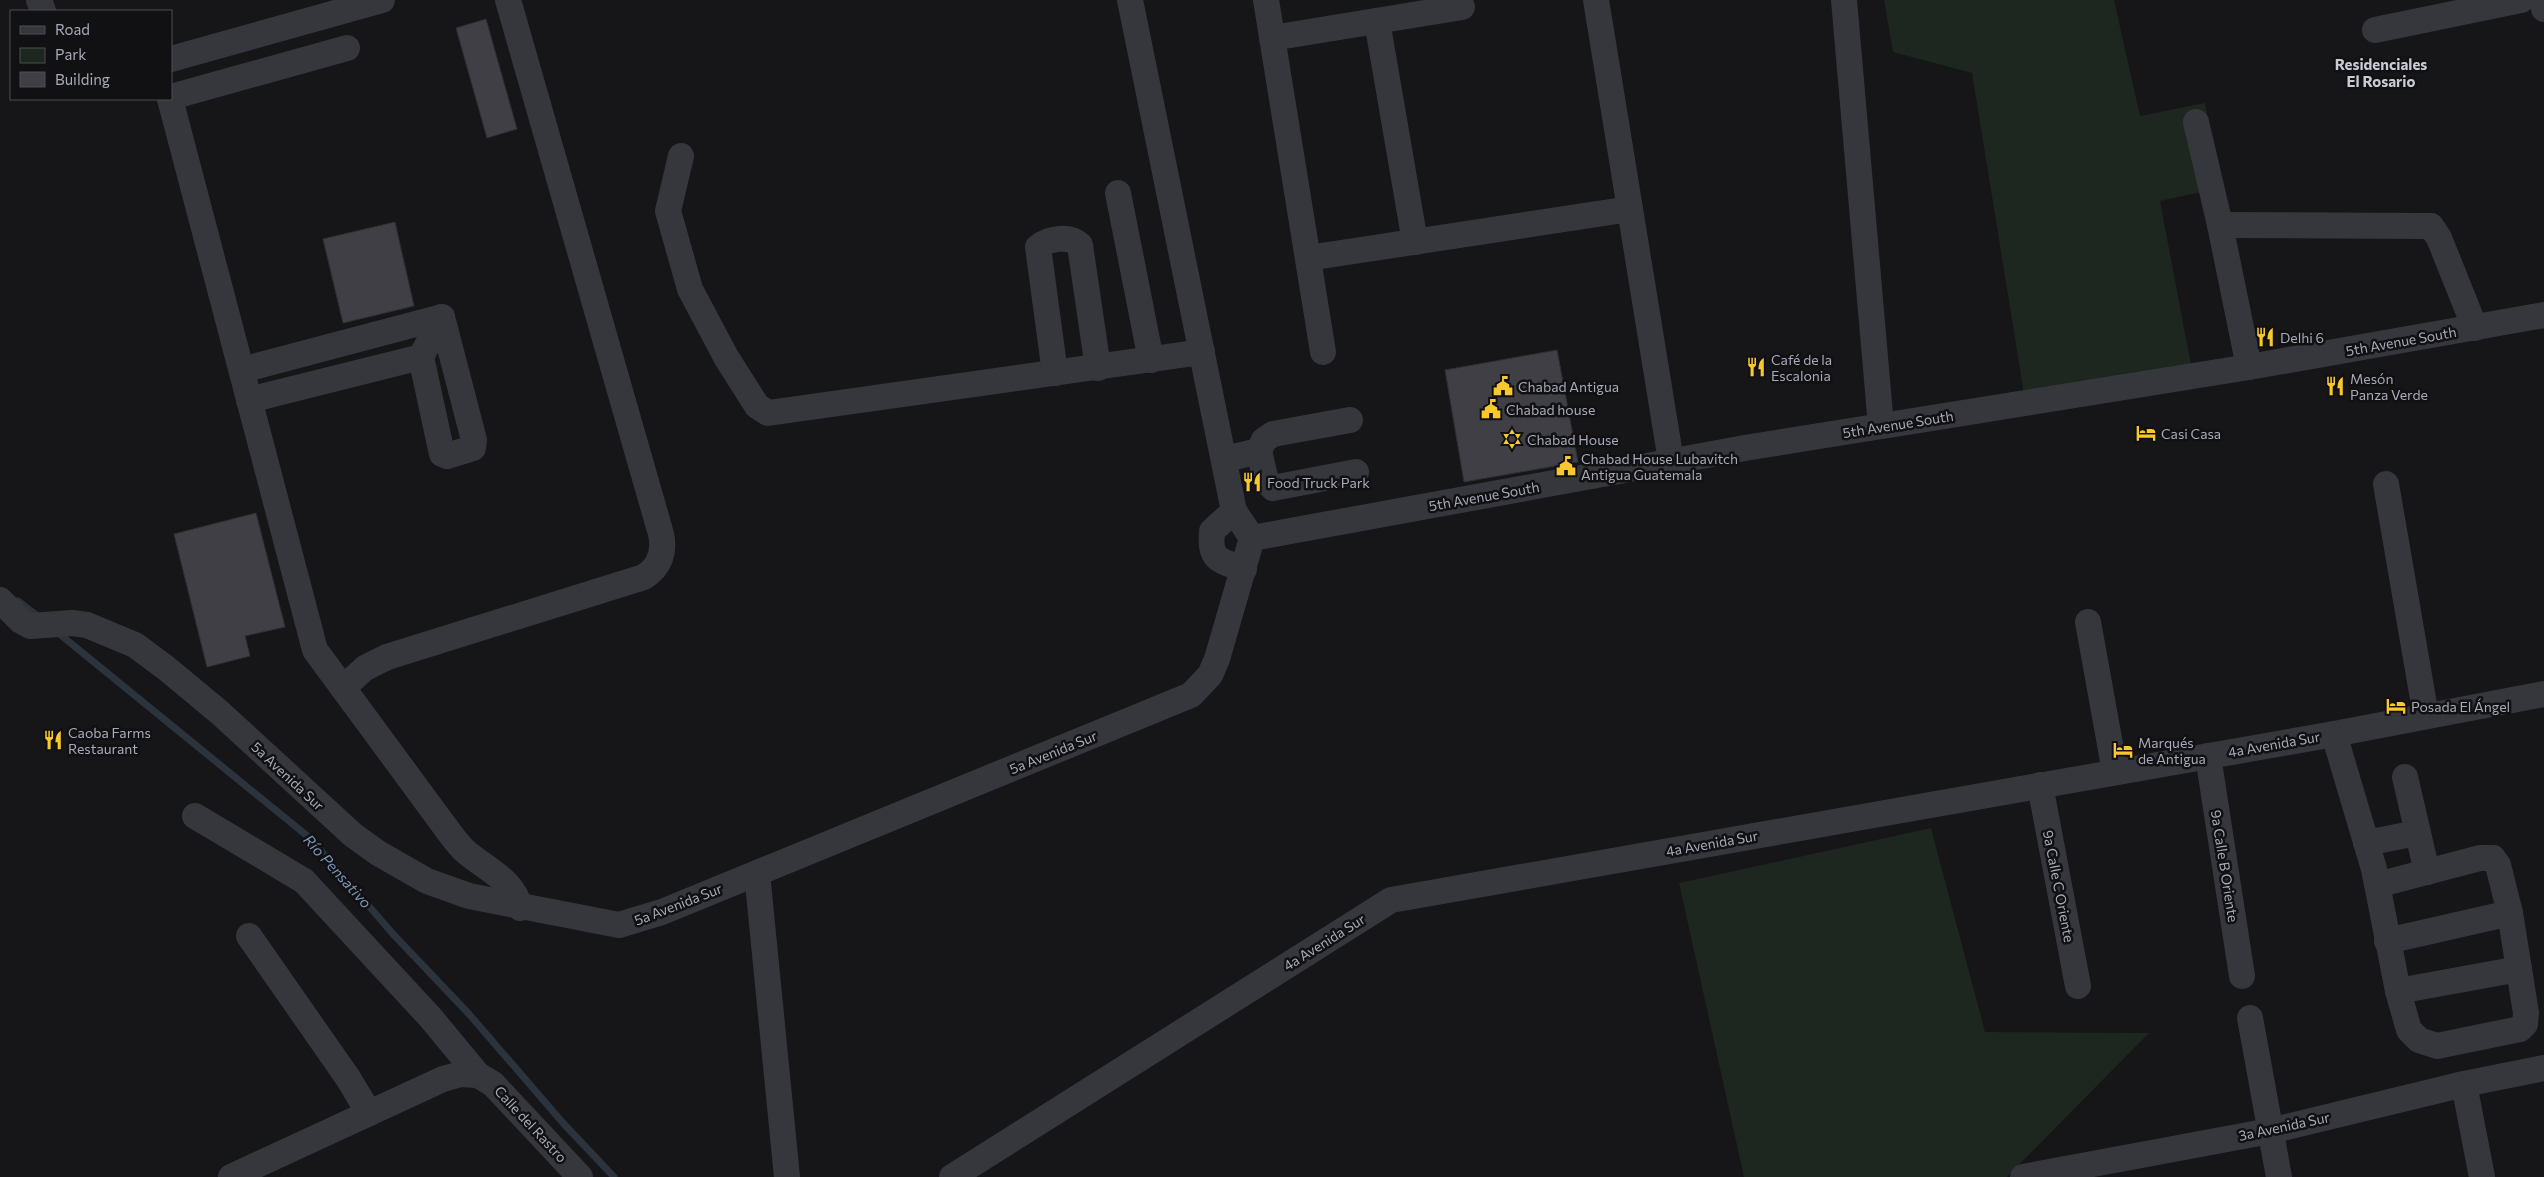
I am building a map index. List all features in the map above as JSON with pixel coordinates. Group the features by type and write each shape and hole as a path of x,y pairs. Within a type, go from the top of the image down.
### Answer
{"street":[{"path":"172,59 382,0"},
{"path":"343,688 365,668 387,657 644,578 656,566 663,551 661,534 508,0"},
{"path":"1130,0 1234,510 1252,538"},
{"path":"1266,0 1323,352"},
{"path":"1596,0 1671,461"},
{"path":"1844,0 1881,426"},
{"path":"2375,30 2521,0"},
{"path":"2542,0 2544,9"},
{"path":"1272,38 1462,7"},
{"path":"1377,21 1415,242"},
{"path":"172,98 347,48"},
{"path":"172,100 315,650 450,834 465,851 508,884 517,896 520,908"},
{"path":"2196,122 2220,224 2249,367"},
{"path":"681,156 668,211 690,289 732,365 758,406 768,414 1202,352"},
{"path":"1118,193 1151,360"},
{"path":"1308,258 1630,210"},
{"path":"2220,224 2431,226 2439,238 2475,328"},
{"path":"1055,374 1038,247 1043,242 1068,238 1074,239 1080,245 1098,368"},
{"name":"5th Avenue South","path":"1252,538 1671,461 2249,367 2544,315"},
{"path":"242,370 442,317"},
{"path":"442,317 474,440 473,448 468,451 447,456 442,454 421,357 442,317"},
{"path":"250,400 421,357"},
{"path":"1350,420 1273,434 1264,440 1259,451 1266,481 1274,488 1356,472"},
{"path":"1225,459 1259,451"},
{"path":"2386,484 2426,716"},
{"path":"1234,510 1212,531 1211,548 1218,560 1244,569"},
{"name":"5a Avenida Sur","path":"0,600 21,621 30,626 72,623 104,630 135,645 219,712 354,835 378,853 427,881 469,896 520,908 619,925 662,912 757,874 1191,695 1210,675 1252,538"},
{"path":"2088,622 2115,772"},
{"name":"4a Avenida Sur","path":"952,1177 1391,900 2334,734 2544,694"},
{"path":"2334,734 2377,885 2398,991 2409,1030 2419,1040 2437,1046 2520,1029 2525,1024 2526,1013 2510,913 2498,865 2493,858 2480,858 2377,885"},
{"name":"9a Calle B Oriente","path":"2208,756 2242,976"},
{"path":"2405,777 2427,872"},
{"name":"9a Calle C Oriente","path":"2040,785 2078,986"},
{"name":"Calle del Rastro","path":"195,816 304,881 430,1017 478,1075 493,1084 580,1177"},
{"path":"2366,844 2417,833"},
{"path":"757,874 787,1177"},
{"path":"2387,941 2510,913"},
{"path":"249,936 348,1078 369,1113"},
{"path":"2398,991 2519,969"},
{"path":"2250,1018 2279,1177"},
{"name":"3a Avenida Sur","path":"2023,1177 2270,1130 2464,1084 2544,1068"},
{"path":"231,1177 442,1079 461,1074 478,1075"},
{"path":"2464,1084 2482,1177"}],"green space":[{"path":"1884,0 2114,0 2140,116 2205,103 2220,188 2160,201 2192,370 2025,400 1972,73 1893,52"},
{"path":"1931,828 1985,1032 2149,1033 2007,1177 1744,1177 1679,883"}],"building":[{"path":"486,19 517,129 487,138 456,28"},
{"path":"395,222 414,306 343,323 323,239"},
{"path":"1557,350 1578,462 1464,482 1445,370"},
{"path":"256,513 285,627 245,636 250,656 207,667 174,534"}],"waterway":[{"name":"Río Pensativo","path":"18,601 39,617"},
{"name":"Río Pensativo","path":"57,632 311,839 393,934 469,1014 563,1123 614,1177"}],"place":[{"name":"Delhi 6","path":"2265,337"},
{"name":"Café de la Escalonia","path":"1756,367"},
{"name":"Chabad Antigua","path":"1503,386"},
{"name":"Mesón Panza Verde","path":"2335,386"},
{"name":"Chabad house","path":"1491,409"},
{"name":"Casi Casa","path":"2146,433"},
{"name":"Chabad House","path":"1512,439"},
{"name":"Chabad House Lubavitch Antigua Guatemala","path":"1566,466"},
{"name":"Food Truck Park","path":"1252,482"},
{"name":"Posada El Ángel","path":"2396,706"},
{"name":"Caoba Farms Restaurant","path":"53,740"},
{"name":"Marqués de Antigua","path":"2123,750"}],"district":[{"name":"Residenciales El Rosario","path":"2381,72"}]}
